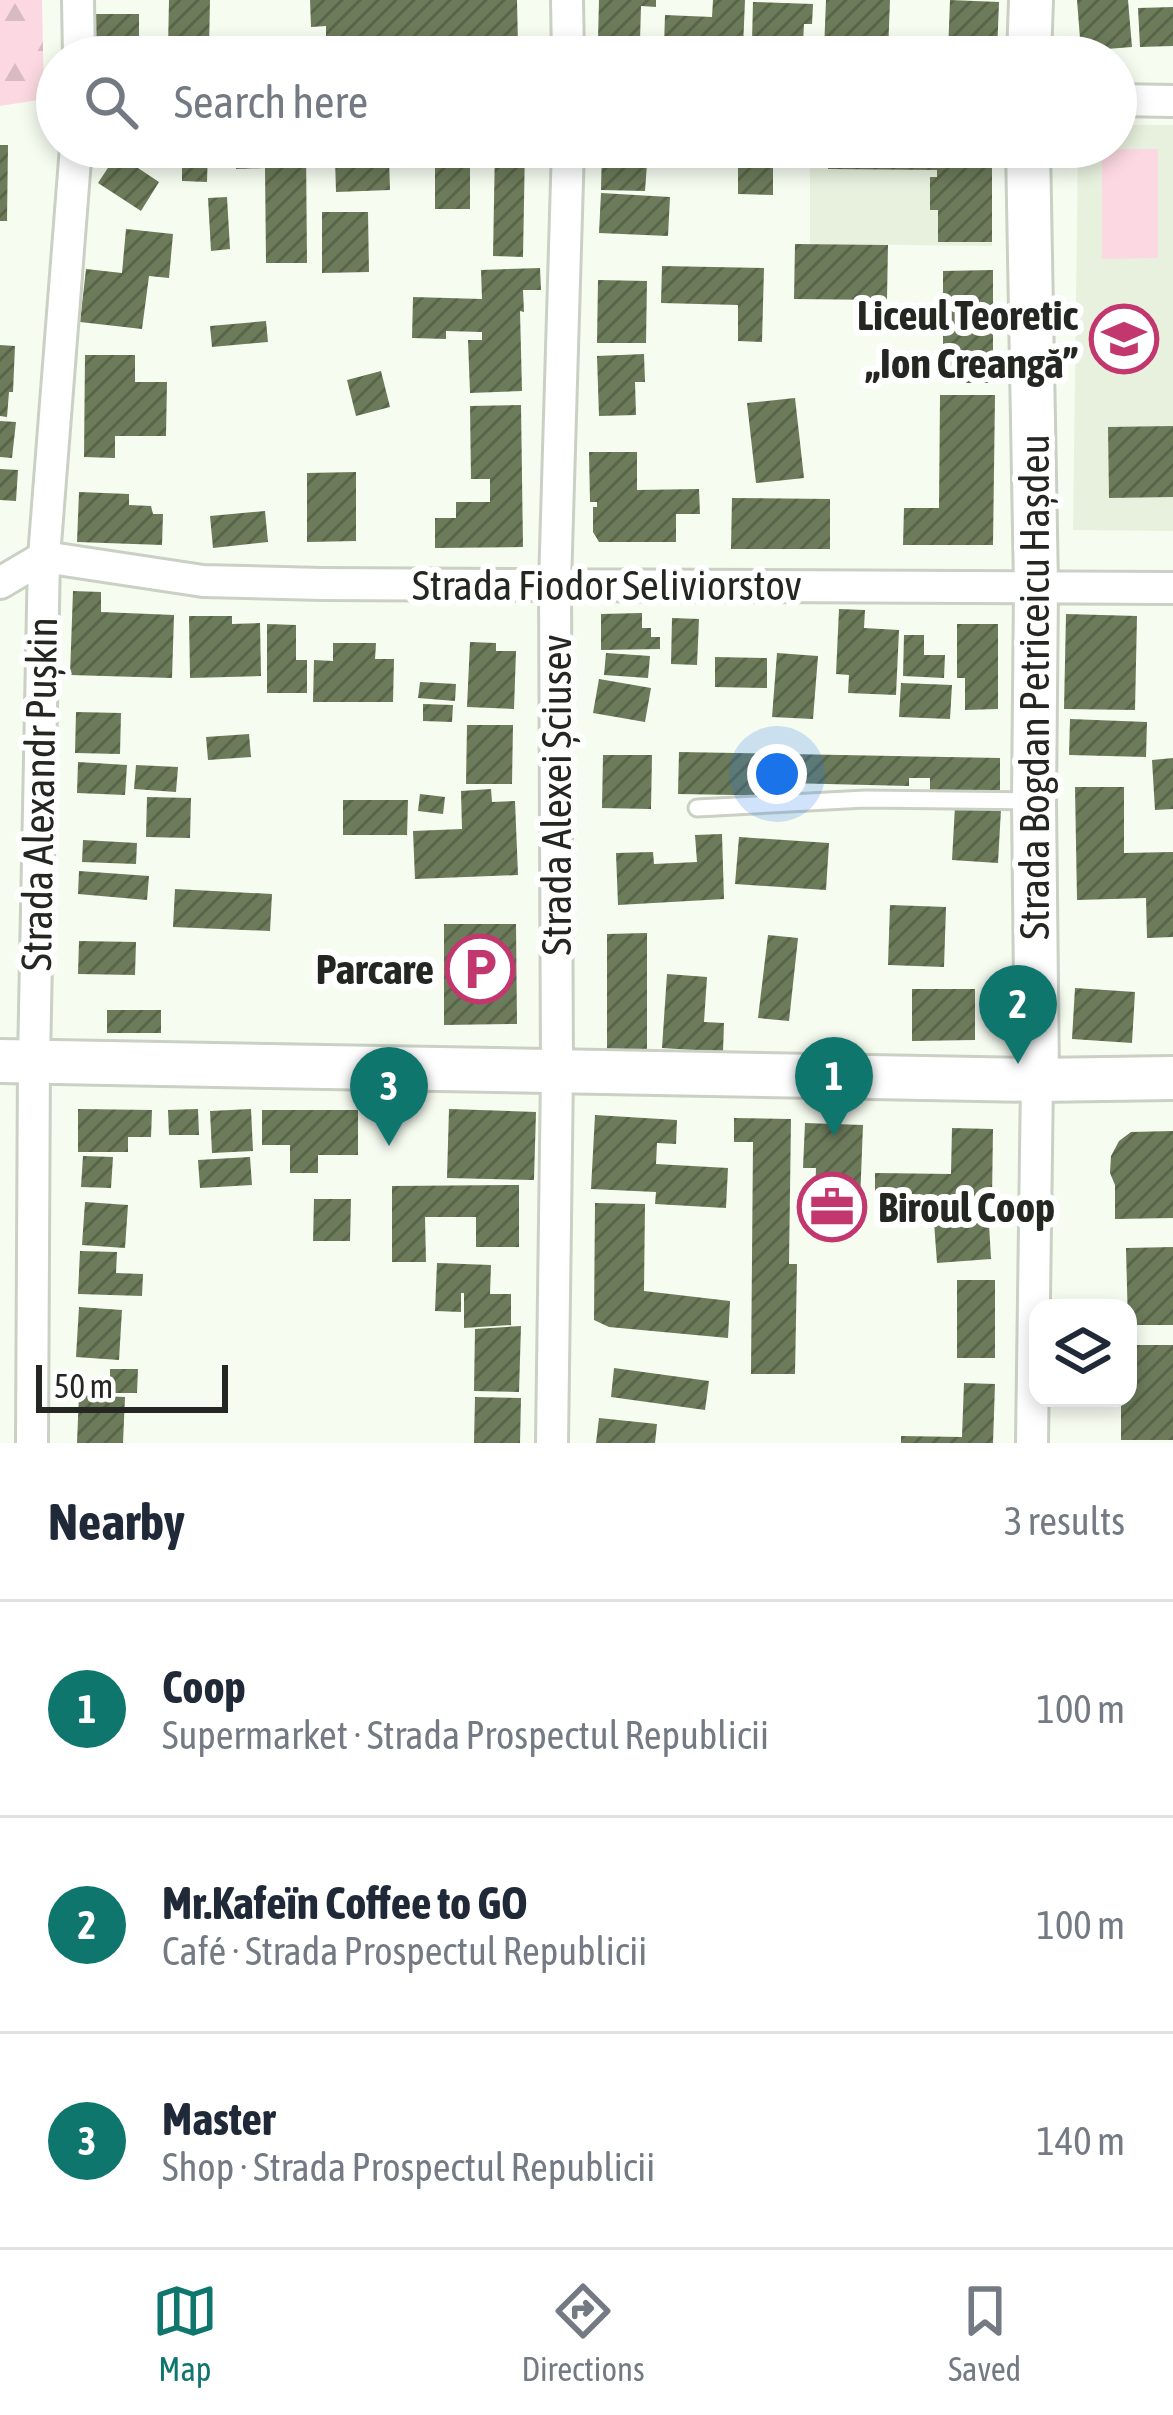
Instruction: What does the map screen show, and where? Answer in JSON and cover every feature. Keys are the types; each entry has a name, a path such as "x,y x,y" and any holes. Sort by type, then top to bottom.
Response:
{"main road":[{"path":"1030,36 1031,0"},
{"name":"Strada Bogdan Petriceicu Hașdeu","path":"1028,168 1036,586 1037,1081"},
{"path":"17,1061 1037,1081 1173,1078"}],"street":[{"path":"78,0 79,36"},
{"path":"567,0 568,36"},
{"path":"1137,100 1173,101"},
{"name":"Strada Alexandr Pușkin","path":"32,1443 17,1061 44,557 74,168"},
{"name":"Strada Alexei Șciusev","path":"552,1443 557,1072 555,584 567,168"},
{"path":"0,583 44,557"},
{"name":"Strada Fiodor Seliviorstov","path":"44,557 203,581 1173,587"},
{"name":"Strada Bogdan Petriceicu Hașdeu","path":"1032,1443 1037,1081"}],"lane":[{"path":"697,808 865,799 1034,801"}],"shaded area":[{"name":"Liceul Teoretic „Ion Creangă”","path":"1137,125 1173,125 1173,531 1073,530 1078,168 1137,168"},
{"path":"810,168 992,168 992,246 810,244"}],"green space":[{"path":"0,0 42,0 43,36 36,36 36,100 0,106"},
{"path":"1137,149 1158,149 1158,258 1102,259 1102,168 1137,168"}],"building":[{"path":"169,0 210,0 209,36 168,36"},
{"path":"310,0 517,0 518,36 326,36 326,26 311,27"},
{"path":"599,0 656,0 656,7 641,6 640,36 598,36"},
{"path":"713,0 745,0 744,36 664,36 665,15 712,17"},
{"path":"826,0 890,0 889,36 825,36"},
{"path":"950,0 999,2 998,36 949,36"},
{"path":"1077,0 1128,0 1131,36 1080,36"},
{"path":"753,2 813,4 812,24 804,24 803,36 752,36"},
{"path":"1173,7 1173,46 1140,47 1138,8"},
{"path":"80,14 139,14 139,36 80,36"},
{"path":"0,145 8,145 7,221 0,221"},
{"path":"108,168 138,168 159,182 141,211 98,183"},
{"path":"182,168 207,168 207,182 182,181"},
{"path":"265,168 306,168 307,263 266,263"},
{"path":"335,168 389,168 390,190 336,192"},
{"path":"435,168 470,168 470,209 435,209"},
{"path":"495,168 525,168 523,257 493,256"},
{"path":"602,168 647,168 645,191 601,190"},
{"path":"738,168 773,168 773,195 738,194"},
{"path":"992,168 992,242 938,242 938,210 930,210 930,177 937,177 937,170 828,169"},
{"path":"601,193 670,197 668,236 599,233"},
{"path":"227,197 230,249 211,251 208,198"},
{"path":"322,212 368,212 369,272 322,273"},
{"path":"126,229 173,234 169,278 149,276 142,329 80,322 86,269 122,273"},
{"path":"795,244 888,245 887,300 794,299"},
{"path":"662,266 764,268 762,342 738,341 738,305 661,303"},
{"path":"540,268 541,290 523,290 522,391 470,393 468,340 482,340 482,332 446,331 446,339 412,338 413,297 482,299 481,270"},
{"path":"993,270 993,383 943,383 943,271"},
{"path":"598,280 647,281 646,343 597,343"},
{"path":"266,321 268,342 212,347 210,326"},
{"path":"0,345 15,346 7,417 0,416"},
{"path":"644,354 645,382 635,382 636,415 599,416 597,356"},
{"path":"85,355 135,355 135,382 167,382 166,436 115,436 115,458 84,457"},
{"path":"381,371 390,407 356,416 347,380"},
{"path":"940,395 995,395 993,545 903,545 904,508 939,508"},
{"path":"795,398 804,478 756,483 747,403"},
{"path":"521,405 523,547 435,548 435,518 456,518 456,502 490,502 490,479 471,479 470,406"},
{"path":"0,421 16,422 12,458 0,457"},
{"path":"1173,426 1173,497 1109,498 1108,427"},
{"path":"589,452 637,452 637,490 699,489 700,514 676,514 676,542 599,542 593,532 597,502 590,502"},
{"path":"0,469 18,470 16,501 0,500"},
{"path":"356,472 356,541 307,542 307,473"},
{"path":"79,492 129,494 129,505 151,506 153,514 163,514 162,545 77,542"},
{"path":"732,498 830,499 830,549 731,549"},
{"path":"265,511 268,542 213,548 210,516"},
{"path":"73,591 101,592 101,612 174,615 172,678 70,675"},
{"path":"839,609 865,610 864,628 899,630 896,695 848,693 849,675 836,674"},
{"path":"642,613 642,628 651,628 651,637 660,637 660,649 601,650 601,614"},
{"path":"1066,614 1137,616 1135,710 1064,709"},
{"path":"189,616 232,616 232,624 260,623 261,676 190,678"},
{"path":"672,618 699,619 697,665 671,664"},
{"path":"267,624 296,625 296,660 307,660 307,693 267,693"},
{"path":"957,624 998,624 998,709 965,710 965,678 957,678"},
{"path":"904,635 924,635 924,655 945,655 944,678 903,676"},
{"path":"470,642 496,643 496,651 516,651 514,709 467,707"},
{"path":"333,643 376,643 375,659 394,659 393,702 313,702 314,660 333,661"},
{"path":"606,653 650,656 648,678 604,675"},
{"path":"777,653 818,656 813,719 772,717"},
{"path":"715,657 767,658 767,688 715,687"},
{"path":"599,679 651,688 645,722 593,713"},
{"path":"420,682 456,684 455,701 418,698"},
{"path":"901,683 952,685 950,719 899,717"},
{"path":"423,704 453,705 452,722 423,721"},
{"path":"76,712 121,713 120,754 75,753"},
{"path":"1070,719 1147,722 1146,757 1069,755"},
{"path":"467,725 513,725 512,784 466,784"},
{"path":"249,734 251,757 208,760 206,737"},
{"path":"679,752 1000,758 1000,791 930,791 930,778 909,778 909,786 786,783 785,796 678,794"},
{"path":"603,755 652,755 651,809 602,808"},
{"path":"1173,758 1173,809 1155,810 1152,760"},
{"path":"78,762 127,765 125,795 77,793"},
{"path":"136,765 178,767 176,792 134,789"},
{"path":"1075,787 1124,787 1124,853 1173,852 1173,937 1147,938 1146,898 1077,900"},
{"path":"491,789 492,802 515,801 518,875 415,879 413,831 462,829 461,791"},
{"path":"420,794 445,797 443,814 418,811"},
{"path":"147,797 191,798 190,838 146,837"},
{"path":"343,800 408,800 407,835 343,835"},
{"path":"955,806 1001,809 998,863 952,860"},
{"path":"722,834 724,899 618,905 616,853 653,852 654,864 697,862 695,835"},
{"path":"739,837 829,843 826,890 735,884"},
{"path":"83,840 137,843 136,864 82,862"},
{"path":"79,871 149,876 147,900 78,894"},
{"path":"175,889 272,894 270,931 173,927"},
{"path":"890,905 946,907 944,967 888,965"},
{"path":"444,924 516,924 517,1024 444,1025"},
{"path":"647,933 647,1051 607,1051 607,934"},
{"path":"768,935 798,938 789,1021 758,1018"},
{"path":"79,941 136,942 135,975 78,974"},
{"path":"667,974 707,977 704,1022 724,1023 723,1052 662,1048"},
{"path":"1075,988 1135,992 1132,1043 1072,1039"},
{"path":"912,989 975,989 975,1040 912,1041"},
{"path":"107,1010 161,1010 161,1033 107,1033"},
{"path":"78,1109 152,1110 151,1137 128,1137 128,1152 78,1152"},
{"path":"198,1109 199,1135 169,1135 168,1110"},
{"path":"251,1109 253,1151 212,1153 210,1111"},
{"path":"449,1109 536,1112 534,1180 447,1178"},
{"path":"262,1110 358,1110 358,1155 318,1155 318,1173 290,1173 290,1145 262,1145"},
{"path":"595,1115 677,1120 676,1144 657,1143 656,1164 728,1168 726,1208 655,1204 656,1192 591,1189"},
{"path":"734,1118 791,1119 789,1264 797,1264 795,1374 751,1374 753,1142 734,1142"},
{"path":"805,1123 863,1125 859,1227 814,1225 816,1168 803,1168"},
{"path":"952,1128 993,1129 992,1199 875,1198 875,1173 951,1174"},
{"path":"1173,1131 1173,1218 1115,1219 1115,1185 1110,1173 1111,1156 1119,1141 1131,1132"},
{"path":"83,1156 113,1157 111,1188 81,1187"},
{"path":"250,1157 252,1185 200,1188 198,1160"},
{"path":"519,1185 519,1247 476,1247 476,1217 425,1217 426,1262 392,1262 392,1186"},
{"path":"314,1199 351,1199 350,1241 313,1241"},
{"path":"85,1202 128,1205 125,1248 82,1245"},
{"path":"595,1203 645,1204 644,1291 730,1301 728,1338 609,1327 594,1320"},
{"path":"988,1206 991,1259 937,1263 933,1209"},
{"path":"1173,1247 1173,1325 1137,1325 1137,1299 1127,1299 1126,1248"},
{"path":"80,1251 117,1252 116,1273 143,1274 142,1296 78,1294"},
{"path":"437,1263 491,1265 490,1294 511,1294 511,1325 464,1328 464,1293 461,1312 435,1311"},
{"path":"957,1280 995,1280 995,1358 957,1358"},
{"path":"79,1307 122,1310 119,1360 76,1357"},
{"path":"521,1326 519,1392 474,1391 475,1329"},
{"path":"1137,1345 1173,1345 1173,1440 1121,1440 1121,1407 1137,1407"},
{"path":"614,1368 709,1381 705,1410 611,1397"},
{"path":"110,1369 138,1369 137,1393 110,1393"},
{"path":"964,1383 995,1384 993,1443 901,1443 901,1436 962,1437"},
{"path":"79,1395 125,1397 123,1443 77,1443"},
{"path":"475,1397 521,1398 520,1443 474,1443"},
{"path":"599,1418 657,1424 655,1443 596,1443"}],"place":[{"name":"Liceul Teoretic „Ion Creangă”","path":"1124,339"},
{"name":"Parcare","path":"480,969"},
{"name":"Mr.Kafeïn Coffee to GO","path":"1018,1064"},
{"name":"Coop","path":"834,1136"},
{"name":"Master","path":"389,1146"},
{"name":"Biroul Coop","path":"832,1207"}]}
